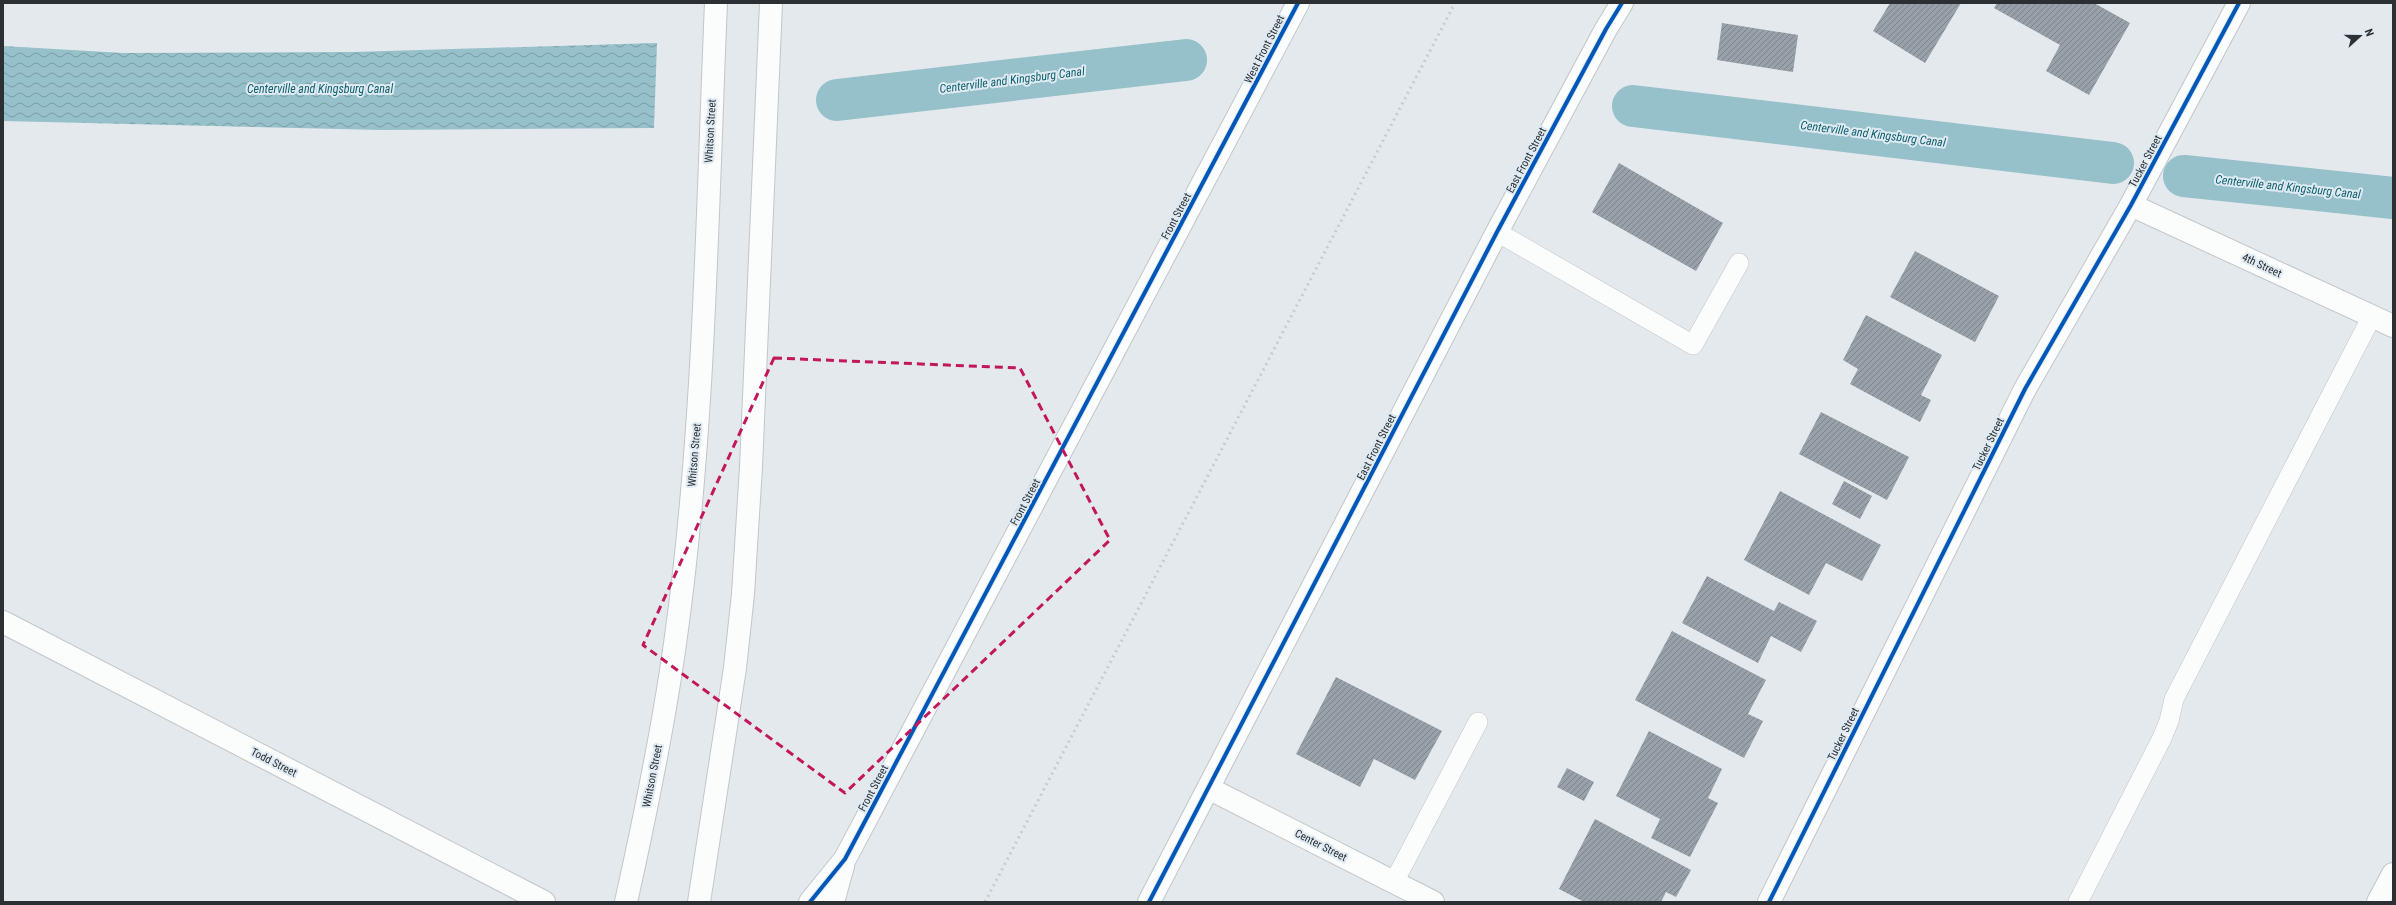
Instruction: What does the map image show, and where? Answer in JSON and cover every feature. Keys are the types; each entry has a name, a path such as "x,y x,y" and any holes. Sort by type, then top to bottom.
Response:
{"street":[{"name":"Whitson Street","path":"626,902 660,734 677,630 688,526 698,406 716,3"},
{"path":"699,902 735,668 743,594 751,467 771,3"},
{"name":"West Front Street","path":"1246,104 1298,3"},
{"name":"East Front Street","path":"1149,902 1210,788 1497,232 1606,29 1622,3"},
{"name":"Tucker Street","path":"1769,902 2025,389 2131,205 2239,3"},
{"name":"Front Street","path":"810,902 845,859 1246,104"},
{"name":"4th Street","path":"2131,205 2393,326"},
{"name":"Todd Street","path":"3,622 544,902"},
{"name":"Center Street","path":"1210,788 1433,902"},
{"name":"Front Street","path":"833,902 845,859"},
{"path":"2378,902 2393,874"}],"lane":[{"path":"1497,232 1693,344 1740,262"},
{"path":"2078,902 2162,738 2177,692 2372,316"},
{"path":"1394,882 1478,722"}],"highlighted area":[{"path":"774,358 1020,368 1110,540 845,793 643,645"}],"water":[{"path":"657,43 654,128 382,130 3,121 3,46 123,53 354,52"}],"building":[{"path":"1890,3 1961,3 1925,63 1873,31"},
{"path":"1997,3 2094,3 2130,23 2089,95 2046,71 2060,45 1994,8"},
{"path":"1722,23 1798,35 1793,72 1717,60"},
{"path":"1619,163 1723,223 1696,271 1592,212"},
{"path":"1915,251 1999,296 1975,342 1890,297"},
{"path":"1866,315 1942,355 1921,395 1931,400 1920,422 1850,384 1858,369 1843,360"},
{"path":"1821,412 1909,457 1887,500 1799,454"},
{"path":"1844,481 1872,496 1860,519 1832,504"},
{"path":"1780,491 1881,545 1862,581 1826,563 1809,595 1744,560"},
{"path":"1707,576 1774,611 1779,602 1817,621 1801,652 1771,636 1758,663 1682,623"},
{"path":"1672,631 1766,680 1748,714 1763,721 1744,758 1635,700"},
{"path":"1336,677 1442,731 1415,780 1374,759 1360,787 1296,754"},
{"path":"1649,731 1722,769 1708,798 1718,803 1690,857 1651,838 1660,819 1616,796"},
{"path":"1567,768 1594,782 1584,801 1557,787"},
{"path":"1595,819 1691,870 1676,897 1666,892 1661,902 1584,902 1559,889"}],"waterway":[{"name":"Centerville and Kingsburg Canal","path":"837,100 1186,60"},
{"name":"Centerville and Kingsburg Canal","path":"1633,106 2113,163"},
{"name":"Centerville and Kingsburg Canal","path":"2184,176 2393,198"}],"railway":[{"path":"985,902 1455,3"}],"cycle path":[{"path":"810,902 845,859 1298,3"},
{"path":"1149,902 1497,232 1606,29 1622,3"},
{"path":"1769,902 2025,389 2131,205 2239,3"}]}
